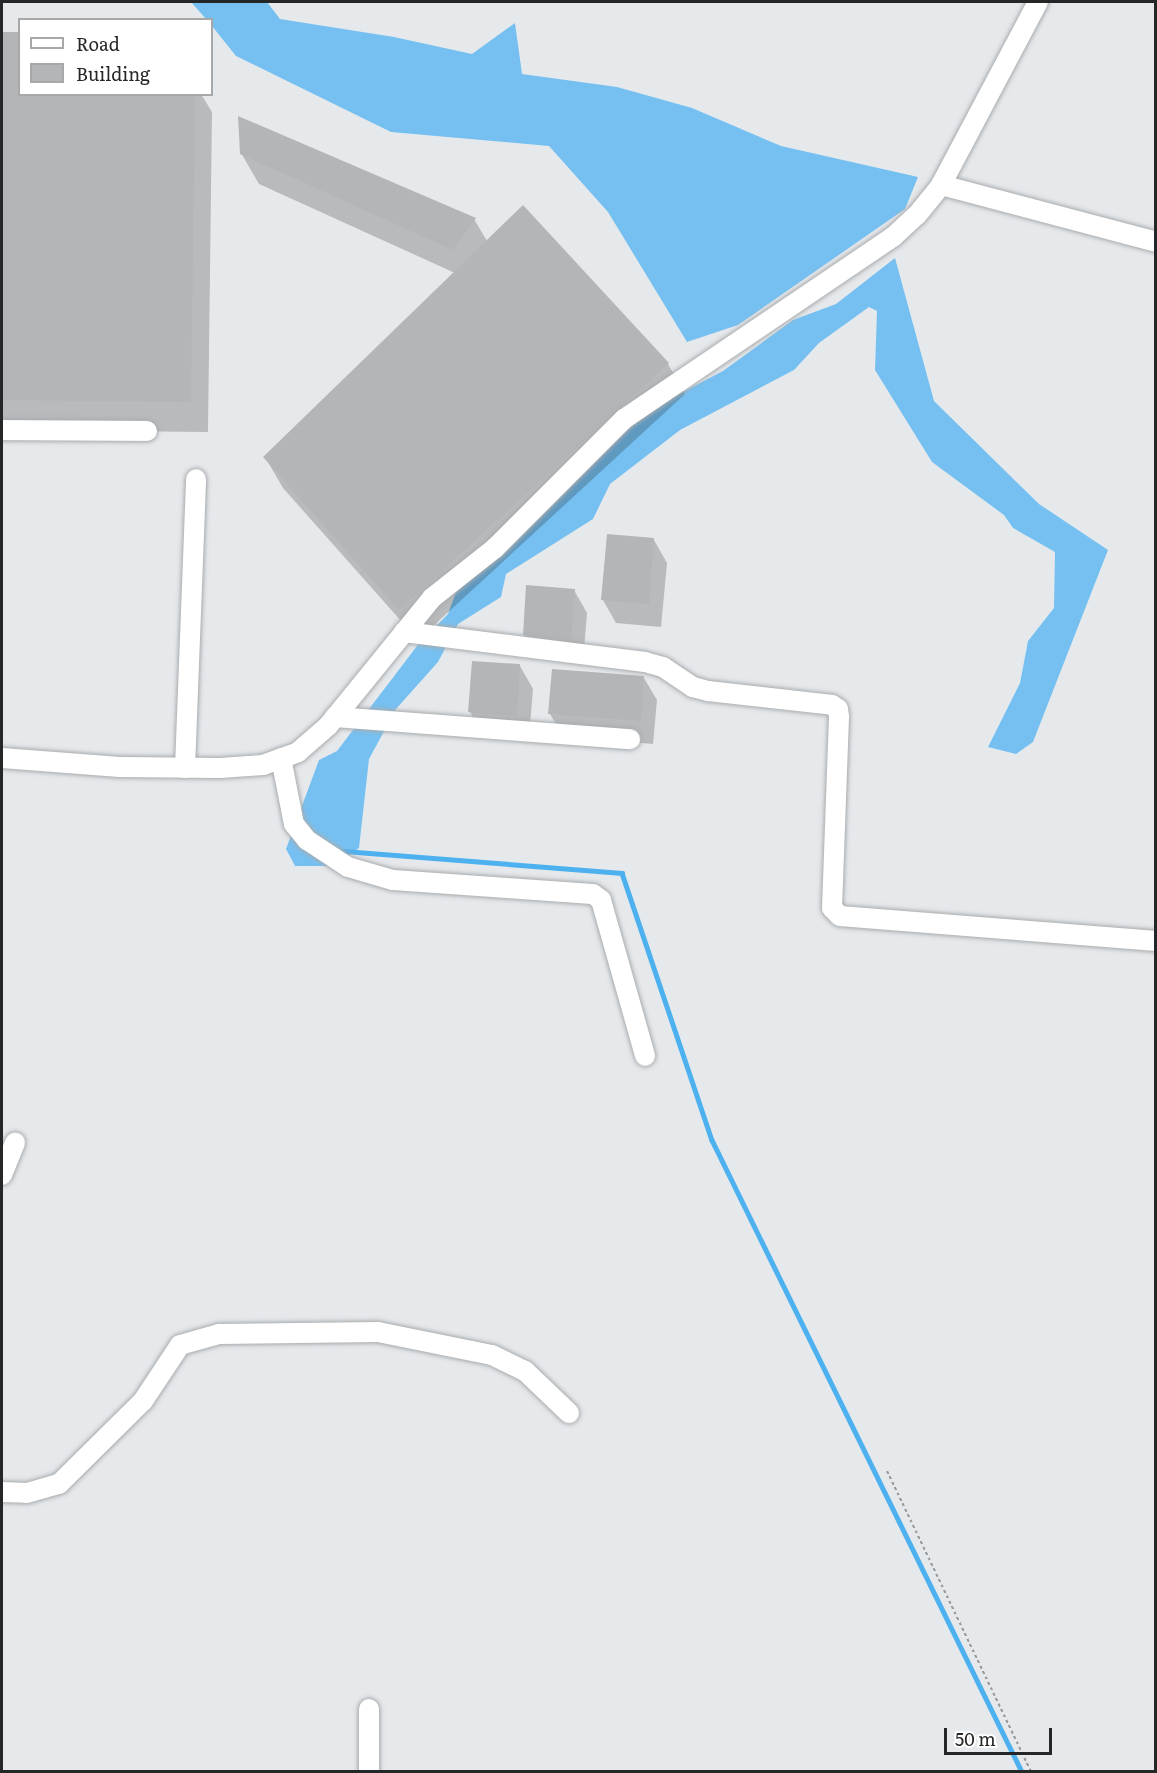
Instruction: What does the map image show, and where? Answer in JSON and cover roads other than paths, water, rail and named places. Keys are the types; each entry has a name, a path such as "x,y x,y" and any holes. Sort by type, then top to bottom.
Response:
{"street":[{"path":"2,758 185,768 263,765 298,752 335,717 432,598 495,548 624,419 893,237 941,186 1038,2"},
{"path":"941,186 1155,242"},
{"path":"2,430 147,431"},
{"path":"185,768 196,479"},
{"path":"404,632 645,662 663,667 693,687 708,691 832,705 838,709 839,717 832,908 840,916 1155,941"},
{"path":"335,717 630,739"},
{"path":"281,758 294,824 307,840 348,867 393,880 593,894 601,900 645,1056"},
{"path":"2,1175 15,1142"},
{"path":"2,1492 27,1493 59,1484 143,1401 180,1344 219,1334 378,1332 492,1355 525,1371 569,1413"},
{"path":"369,1709 369,1772"}],"waterway":[{"path":"344,851 622,873 712,1140 1022,1772"}]}
